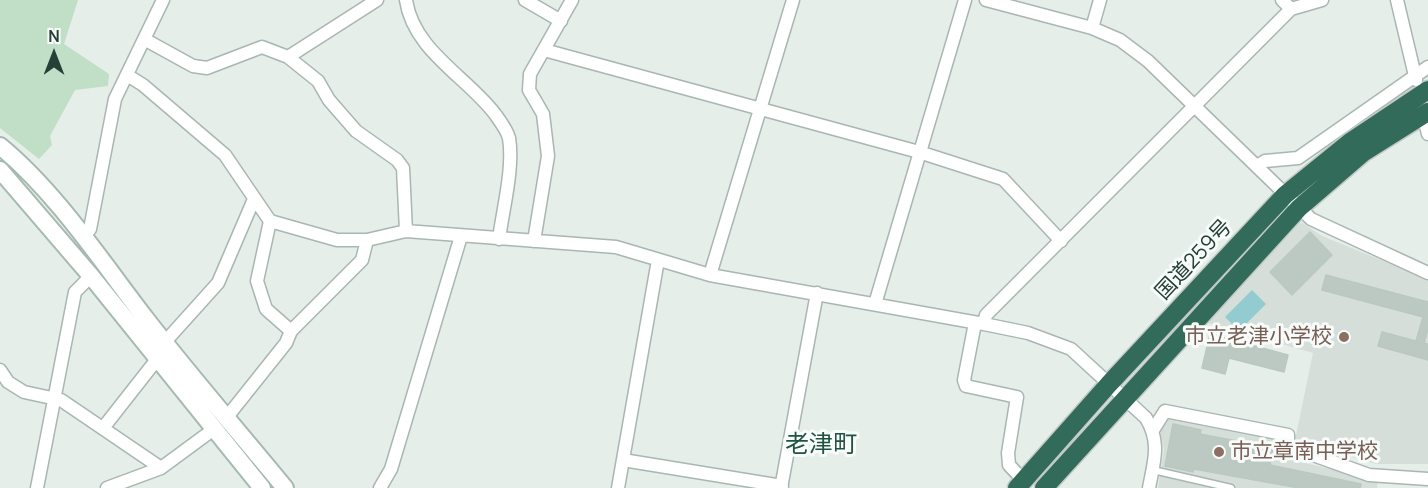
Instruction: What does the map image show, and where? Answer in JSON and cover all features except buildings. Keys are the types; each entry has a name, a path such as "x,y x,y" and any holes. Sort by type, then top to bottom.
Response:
{"highway":[{"name":"国道259号","path":"1021,484 1109,384 1285,195 1420,83"},
{"name":"国道259号","path":"1044,488 1299,208 1364,152 1427,123"}],"street":[{"path":"84,238 90,230 116,99 163,0"},
{"path":"288,57 377,0"},
{"path":"406,0 412,22 425,43 486,101 508,135 510,160 499,239"},
{"path":"525,0 561,21"},
{"path":"534,241 548,156 543,114 529,90 530,74 572,0"},
{"path":"710,275 793,0"},
{"path":"875,304 965,0"},
{"path":"986,0 1006,3 1092,28 1120,40 1148,61 1311,219 1428,273"},
{"path":"1092,28 1100,0"},
{"path":"1021,484 1009,465 1008,453 1017,397 966,386 964,380 980,324 986,315 1193,106 1287,4 1322,0"},
{"path":"1397,0 1420,83"},
{"path":"144,39 193,66 207,68 262,47 288,57 318,81 329,100 357,131 397,160 403,168 406,231"},
{"path":"544,50 919,152 1003,179 1061,241"},
{"path":"1257,166 1265,161 1298,158 1420,83 1428,67"},
{"path":"127,75 143,85 225,155 270,221 337,240 367,240 406,231 616,247 710,275 1029,333 1062,345 1071,350 1146,418 1153,430 1156,447 1149,488"},
{"path":"0,146 39,183 84,238 214,429 262,488"},
{"path":"0,171 91,276 226,417 285,488"},
{"path":"103,428 161,350 218,283 254,199"},
{"path":"270,221 257,281 266,309 291,331"},
{"path":"380,488 391,470 461,236"},
{"path":"226,417 286,343 291,331 362,260 367,240"},
{"path":"618,488 658,260"},
{"path":"37,488 75,292 91,276"},
{"path":"623,460 781,487 817,293"},
{"path":"0,370 8,382 24,392 61,400 161,468"},
{"path":"1153,430 1166,411 1288,435 1288,446 1369,475 1428,479"},
{"path":"107,488 161,468 214,429"}],"lane":[{"path":"1152,470 1231,488"}],"shaded area":[{"name":"市立老津小学校","path":"1301,222 1322,236 1428,279 1428,464 1376,464 1295,440 1313,353 1205,322"},
{"name":"市立章南中学校","path":"1169,419 1276,439 1275,456 1378,480 1377,488 1158,488 1164,449 1160,431"}],"green space":[{"path":"0,0 78,0 64,44 109,74 108,86 75,90 50,136 52,145 39,159 0,128"}],"water":[{"path":"1252,290 1266,304 1239,331 1225,317"}],"place":[{"name":"市立老津小学校","path":"1344,337"},
{"name":"市立章南中学校","path":"1219,452"}],"district":[{"name":"老津町","path":"821,445"}]}
